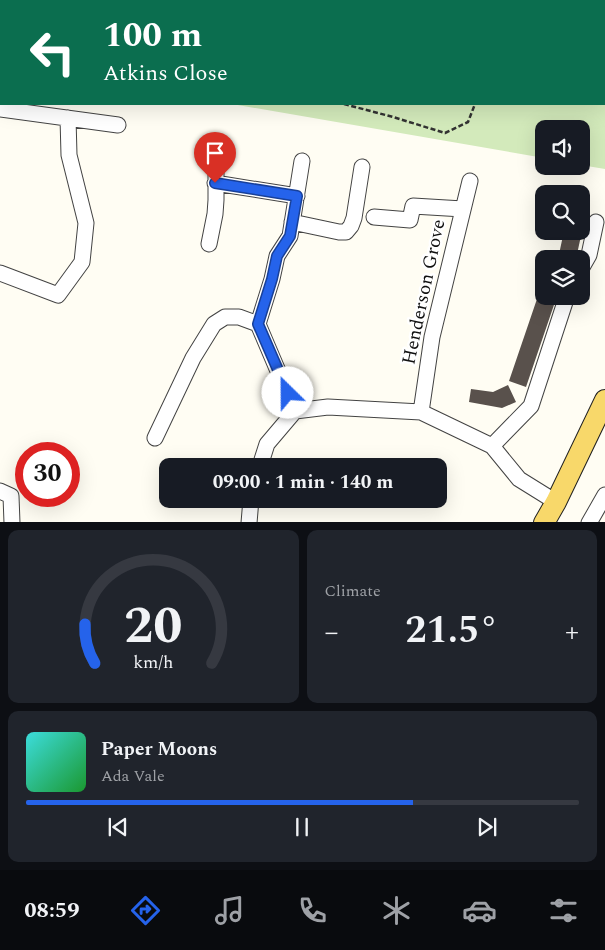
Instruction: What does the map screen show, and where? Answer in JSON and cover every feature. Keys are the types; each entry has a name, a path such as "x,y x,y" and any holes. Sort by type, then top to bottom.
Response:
{"main road":[{"path":"544,522 556,502 605,400"}],"street":[{"path":"0,108 118,125"},
{"path":"0,273 58,295 82,262 86,223 69,156 68,118"},
{"path":"209,244 215,214 216,156"},
{"path":"295,411 258,324 277,256 290,236 302,161"},
{"path":"292,222 346,232 354,218 362,167"},
{"name":"Henderson Grove","path":"421,412 432,337 470,180"},
{"path":"215,183 297,196"},
{"path":"374,217 410,220 413,206 463,209"},
{"path":"590,250 596,222"},
{"path":"492,446 531,406 565,305"},
{"path":"155,438 193,358 214,324 225,317 238,317 258,324"},
{"path":"263,458 267,444 295,411 328,407 421,412 492,446 518,480 556,502"},
{"path":"0,491 10,496 12,522"},
{"path":"589,522 605,495"},
{"path":"249,522 251,508"}],"path":[{"path":"348,105 445,133 468,122 476,105"}],"green space":[{"path":"238,105 605,105 605,169 590,166 590,120 535,120 535,156"}],"building":[{"path":"562,240 580,240 578,250 560,250"},
{"path":"535,305 554,305 526,387 509,381"},
{"path":"508,385 516,402 502,408 469,402 471,389 493,392"}],"route":[{"path":"215,183 297,196 290,236 277,256 258,324 288,393"}]}
